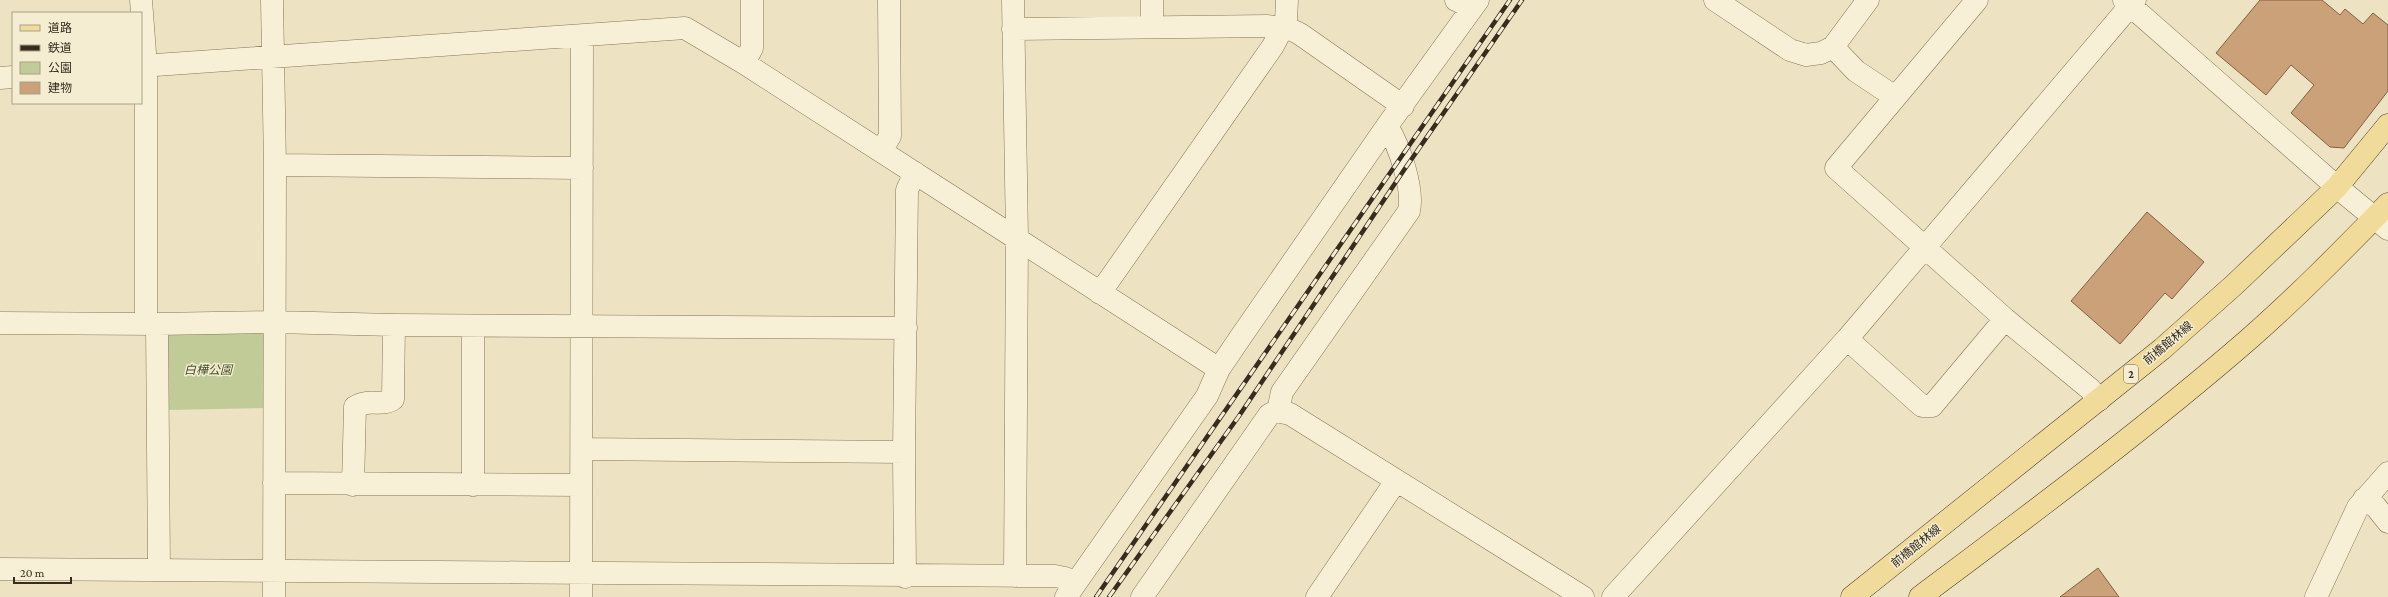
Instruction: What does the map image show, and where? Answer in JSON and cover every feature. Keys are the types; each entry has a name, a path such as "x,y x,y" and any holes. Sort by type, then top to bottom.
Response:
{"main road":[{"name":"前橋館林線","path":"1852,597 2098,400 2201,315 2337,187 2388,125"},
{"path":"1920,597 2154,419 2255,334 2336,257 2383,217"}],"street":[{"path":"141,0 142,12"},
{"path":"272,0 275,165 274,597"},
{"path":"744,63 752,48 752,0"},
{"path":"881,151 890,136 889,0"},
{"path":"1013,0 1017,237 1015,576"},
{"path":"1152,0 1152,26"},
{"path":"1100,293 1273,46 1283,28 1287,12 1287,0"},
{"path":"1718,1 1798,53 1814,55 1833,47 1868,0"},
{"path":"1976,0 1836,168 2005,319 2090,390 2098,400"},
{"path":"1613,597 1847,339 2130,2 2337,187 2383,217"},
{"path":"1070,591 1207,396 1219,369 1387,126 1403,106 1469,3"},
{"path":"142,22 159,569"},
{"path":"1014,29 1152,26 1283,28 1300,34 1403,106"},
{"path":"144,66 684,28 744,63 1017,237 1100,293 1219,369"},
{"path":"581,597 582,36"},
{"path":"1833,47 1856,71 1896,97"},
{"path":"0,78 12,77"},
{"path":"1278,411 1282,392 1409,211 1411,198 1408,184 1395,141 1387,126"},
{"path":"275,165 582,168"},
{"path":"905,577 904,452 907,190 915,173"},
{"path":"1847,339 1922,406 1932,406 2005,319"},
{"path":"0,323 152,324 274,322 394,326 906,328"},
{"path":"353,485 355,407 364,402 384,402 393,399 394,326"},
{"path":"473,485 474,326"},
{"path":"1142,597 1269,415 1278,411 1290,414 1396,481 1558,591 1583,597"},
{"path":"582,449 904,452"},
{"path":"2316,597 2364,499 2388,473"},
{"path":"1317,597 1396,481"},
{"path":"274,483 353,485 582,485"},
{"path":"2364,499 2376,507 2388,522"},
{"path":"0,569 275,570 905,577 1055,576 1065,578 1070,591"}],"green space":[{"name":"白樺公園","path":"172,331 260,331 265,337 265,408 167,410 165,337"}],"building":[{"path":"2260,0 2322,0 2340,15 2345,9 2363,24 2373,13 2388,25 2388,91 2344,148 2330,147 2291,113 2314,85 2291,65 2266,95 2216,53"},
{"path":"2147,212 2204,262 2172,299 2165,293 2120,344 2071,301"},
{"path":"2098,568 2119,597 2060,597"}],"railway":[{"path":"1096,597 1510,0"},
{"path":"1109,597 1239,416 1404,170 1522,0"}]}
